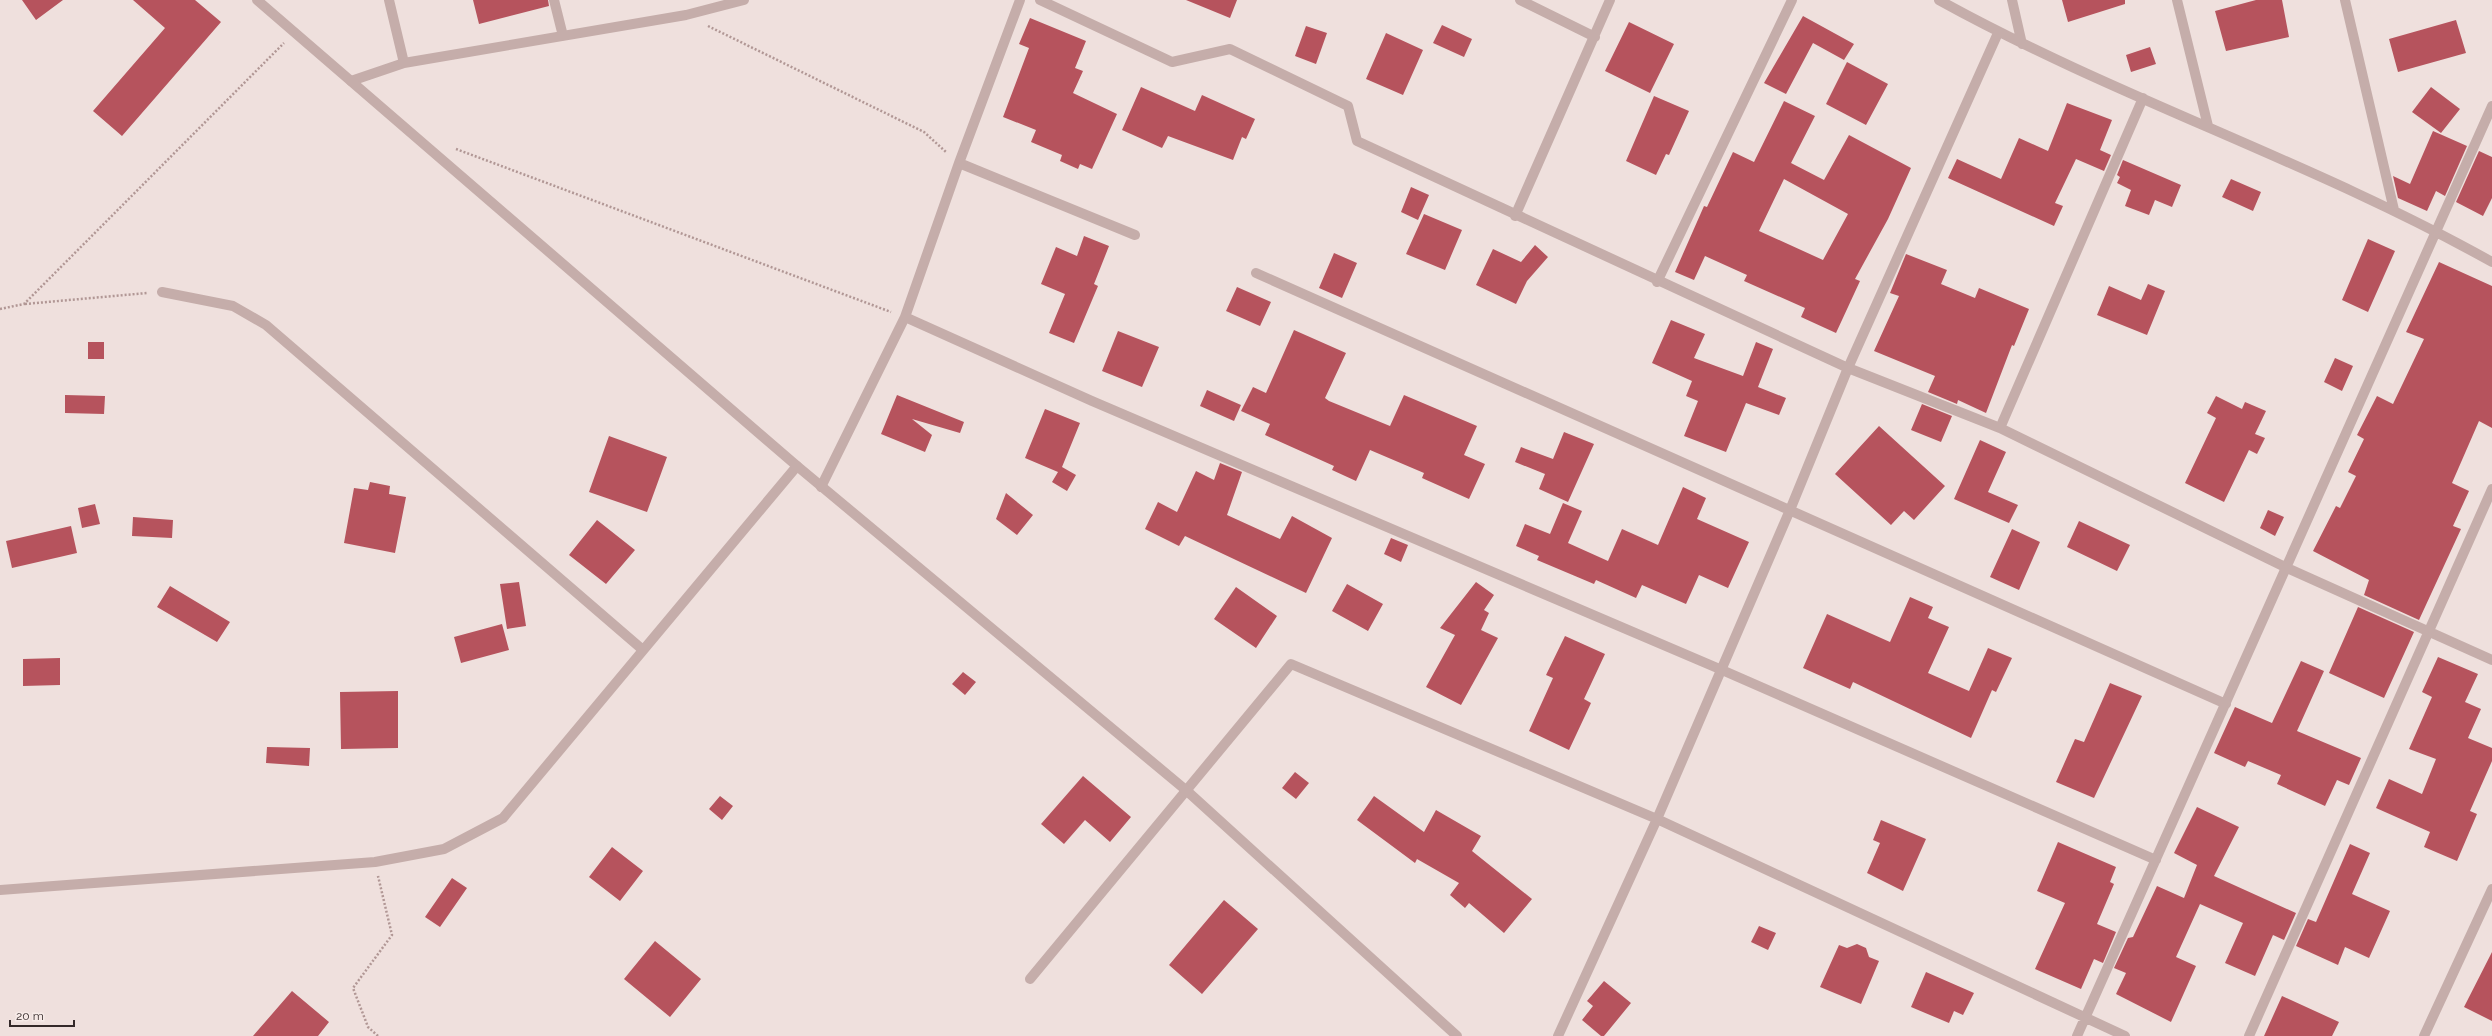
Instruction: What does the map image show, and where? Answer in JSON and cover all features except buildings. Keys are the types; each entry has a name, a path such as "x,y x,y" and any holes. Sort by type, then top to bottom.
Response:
{"street":[{"path":"257,0 796,466 1188,791 1457,1036"},
{"path":"389,0 404,63"},
{"path":"554,0 563,36"},
{"path":"351,81 404,63 686,15 721,3 744,0"},
{"path":"821,487 905,317 959,163 1020,0"},
{"path":"1040,0 1172,62 1230,49 1348,106 1357,141 1657,282 1848,368 2000,428 2285,567 2492,660"},
{"path":"1520,0 1595,37"},
{"path":"1515,216 1610,0"},
{"path":"1657,282 1792,0"},
{"path":"1939,0 1998,33 2394,210 2492,262"},
{"path":"2012,0 2022,44"},
{"path":"2177,0 2208,126"},
{"path":"2345,0 2394,210"},
{"path":"1558,1036 1657,819 1790,510 1848,368 1998,33"},
{"path":"2000,428 2143,98"},
{"path":"2077,1036 2492,106"},
{"path":"959,163 1135,235"},
{"path":"1256,273 2226,704"},
{"path":"162,292 233,306 266,325 643,650"},
{"path":"905,317 1092,400 1722,670 2156,860"},
{"path":"0,890 375,862 444,849 503,818 796,466"},
{"path":"2249,1036 2430,632 2492,489"},
{"path":"1030,979 1188,791 1291,664 1657,819 2125,1036"},
{"path":"2424,1036 2492,888"}],"path":[{"path":"686,15 924,132 959,163"},
{"path":"24,304 294,32"},
{"path":"454,149 905,317"},
{"path":"0,309 24,304 162,292"},
{"path":"375,862 392,935 353,988 368,1027 378,1036"}]}
